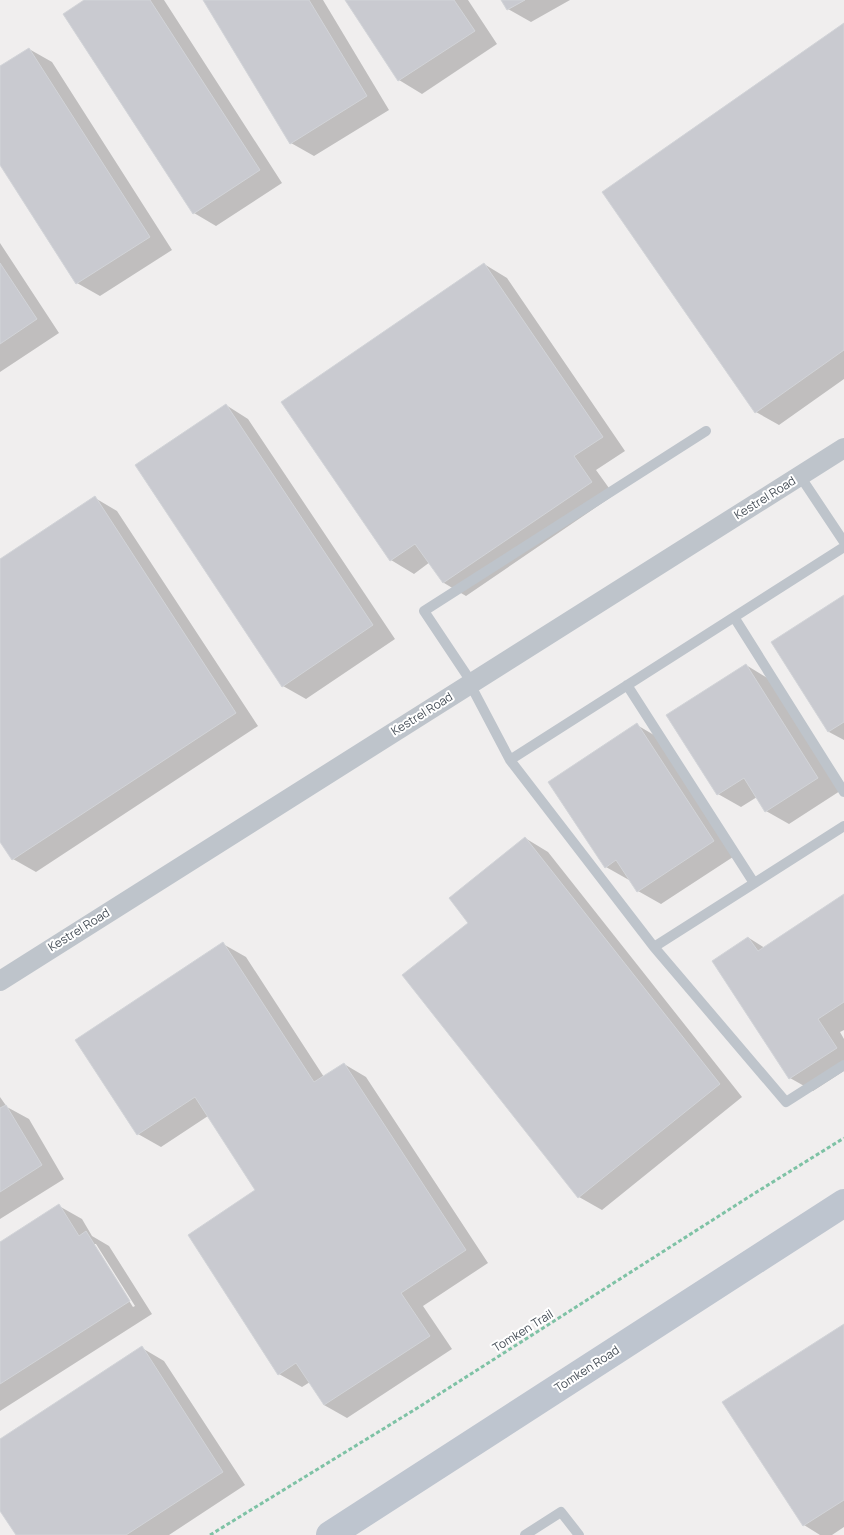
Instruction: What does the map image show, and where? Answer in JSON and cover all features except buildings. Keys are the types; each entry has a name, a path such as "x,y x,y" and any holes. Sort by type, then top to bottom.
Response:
{"main road":[{"name":"Tomken Road","path":"330,1535 844,1203"}],"street":[{"name":"Kestrel Road","path":"0,981 844,448"}],"lane":[{"path":"706,431 424,611 468,677 510,760 654,947 786,1102 844,1065"},
{"path":"800,476 844,542"},
{"path":"510,760 844,547"},
{"path":"734,617 844,792"},
{"path":"627,685 754,883"},
{"path":"654,947 844,826"},
{"path":"525,1535 561,1512 579,1535"}],"path":[{"name":"Tomken Trail","path":"210,1535 411,1412 844,1138"}]}
